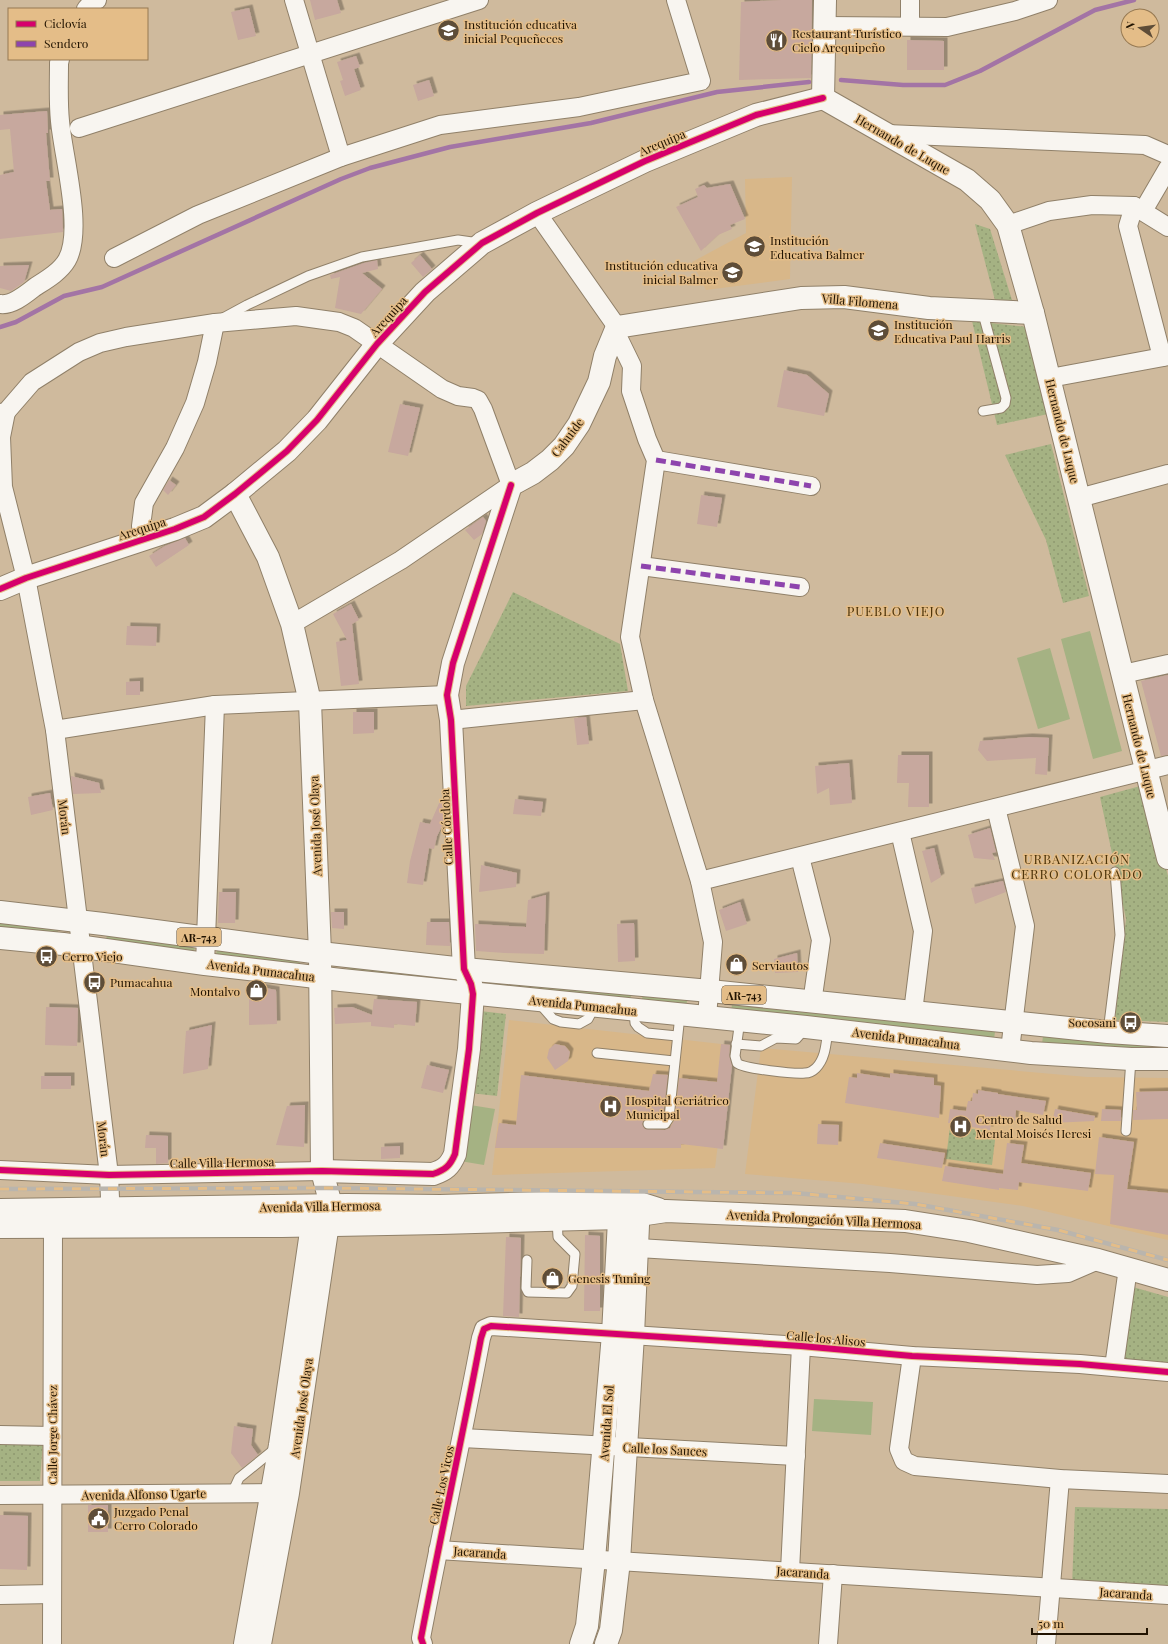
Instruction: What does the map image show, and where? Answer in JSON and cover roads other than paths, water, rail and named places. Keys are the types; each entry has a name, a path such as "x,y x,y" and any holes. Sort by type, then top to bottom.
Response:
{"street":[{"path":"294,0 341,157"},
{"path":"79,128 479,0"},
{"path":"114,258 198,215 341,157 440,125 579,107 701,81 676,0"},
{"path":"823,98 825,0"},
{"path":"910,0 910,26"},
{"path":"825,26 947,27 1014,6 1048,0"},
{"path":"0,304 5,305 23,296 57,272 68,260 74,236 73,211 60,121 60,60"},
{"name":"Hernando de Luque","path":"823,98 967,180 990,200 1008,224 1034,313 1168,858"},
{"name":"Arequipa","path":"0,589 26,578 175,529 204,517 235,494 287,450 317,420 377,344 425,292 482,243 537,213 645,160 756,115 823,98"},
{"path":"887,134 1145,145 1168,155"},
{"path":"1050,378 1165,356 1128,226 1138,208 1168,168"},
{"path":"1008,224 1048,211 1092,205 1138,208 1168,227"},
{"path":"537,213 616,329 632,366 631,391 647,439 656,460 630,637 644,700 700,881 713,942 707,1017"},
{"name":"Villa Filomena","path":"616,329 801,298 844,297 929,308 1034,313"},
{"path":"3,413 32,382 79,352 100,343 126,337 215,323 296,316 320,319 339,322 354,328 442,389 458,396 478,400 484,409 511,485"},
{"path":"145,539 141,526 144,503 175,448 195,404 207,362 215,323"},
{"name":"Cahuide","path":"292,624 401,560 511,485 533,473 550,460 564,446 579,424 599,382 605,356 616,329"},
{"name":"Morán","path":"3,413 1,438 1,487 26,578 55,730 80,947 109,1175 111,1217"},
{"path":"656,460 811,486"},
{"path":"1079,498 1168,474"},
{"name":"Calle Córdoba","path":"444,1170 451,1163 455,1154 469,1049 473,994 471,984 464,969 451,720 447,695 453,663 511,485"},
{"name":"Avenida José Olaya","path":"235,494 268,557 292,624 310,702 320,953 321,1215 302,1355 287,1434 260,1644"},
{"path":"641,566 800,587"},
{"path":"1123,674 1168,664"},
{"path":"55,730 215,705 447,695"},
{"path":"451,720 644,700"},
{"path":"205,964 215,705"},
{"path":"700,881 1168,765"},
{"path":"996,808 1025,926 1010,1050"},
{"path":"900,832 923,931 913,1012"},
{"path":"800,856 821,940 812,1003"},
{"name":"Avenida Pumacahua","path":"0,912 320,953 464,969 710,991 812,1003 1013,1023 1168,1036"},
{"name":"Avenida Pumacahua","path":"0,938 205,964 634,1011 678,1025 707,1017 1010,1050 1131,1059 1168,1059"},
{"path":"634,1011 637,984"},
{"name":"Calle Villa Hermosa","path":"0,1170 109,1175 322,1171 433,1174 444,1170"},
{"name":"Avenida Villa Hermosa","path":"321,1215 440,1206 629,1209"},
{"name":"Avenida Villa Hermosa","path":"0,1210 111,1217 321,1215 557,1220 629,1209"},
{"name":"Avenida Prolongación Villa Hermosa","path":"629,1209 905,1221 969,1231 1098,1260 1168,1280"},
{"name":"Avenida El Sol","path":"581,1644 587,1626 604,1446 638,1248 629,1209"},
{"name":"Avenida El Sol","path":"606,1644 611,1630 619,1561 627,1447 623,1335 629,1209"},
{"name":"Avenida Villa Hermosa","path":"0,1227 53,1226 111,1217"},
{"name":"Calle Jorge Chávez","path":"52,1644 53,1226"},
{"path":"638,1248 1037,1275 1068,1273 1098,1260"},
{"path":"1114,1367 1128,1268"},
{"name":"Calle los Alisos","path":"484,1330 491,1326 801,1346 912,1356 1114,1367 1168,1372"},
{"name":"Calle Los Vicos","path":"423,1644 421,1638 438,1550 484,1330"},
{"path":"790,1571 801,1346"},
{"path":"912,1356 899,1449 904,1461 915,1466 1060,1479 1168,1484"},
{"path":"0,1435 52,1436"},
{"name":"Calle los Sauces","path":"462,1438 796,1456"},
{"path":"1046,1644 1060,1479"},
{"name":"Avenida José Olaya","path":"245,1644 280,1493"},
{"name":"Avenida Alfonso Ugarte","path":"0,1495 280,1493"},
{"name":"Jacaranda","path":"438,1550 1168,1595"},
{"path":"828,1644 833,1574"},
{"path":"0,1595 52,1594"}],"lane":[{"path":"215,323 247,305 308,276 362,257 458,240 482,243"},
{"path":"982,310 1006,398 1005,404 1001,408 983,411"},
{"path":"1108,1032 1120,935 1115,872"},
{"path":"740,1020 735,1056 739,1065 744,1067 805,1073 812,1071 821,1062 825,1050 828,1030"},
{"path":"648,1124 665,1124 669,1118 678,1025"},
{"path":"736,1044 761,1046 776,1038 796,1039 806,1027"},
{"path":"597,1053 674,1061"},
{"path":"1126,1131 1131,1059"},
{"path":"527,1260 526,1288 528,1292 567,1293 572,1286 575,1254 558,1237 557,1220"},
{"path":"232,1493 239,1478 287,1434"}],"waterway":[{"path":"841,80 903,85 945,85 980,71 1095,10 1134,0"},
{"path":"0,327 16,322 64,296 102,287 341,179 370,168 450,147 591,123 717,92 809,82"}],"railway":[{"path":"0,1189 326,1188 795,1193 915,1204 1058,1230 1168,1260"}],"place":[{"name":"Institución educativa inicial Pequeñeces","path":"449,31"},
{"name":"Restaurant Turístico Cielo Arequipeño","path":"777,40"},
{"name":"Institución Educativa Balmer","path":"755,247"},
{"name":"Institución educativa inicial Balmer","path":"733,272"},
{"name":"Institución Educativa Paul Harris","path":"878,331"},
{"name":"Cerro Viejo","path":"46,956"},
{"name":"Serviautos","path":"736,965"},
{"name":"Pumacahua","path":"95,982"},
{"name":"Montalvo","path":"256,991"},
{"name":"Socosani","path":"1131,1022"},
{"name":"Hospital Geriátrico Municipal","path":"611,1107"},
{"name":"Centro de Salud Mental Moisés Heresi","path":"960,1126"},
{"name":"Genesis Tuning","path":"552,1278"},
{"name":"Juzgado Penal Cerro Colorado","path":"98,1518"}],"district":[{"name":"PUEBLO VIEJO","path":"896,610"},
{"name":"URBANIZACIÓN CERRO COLORADO","path":"1077,866"}]}
